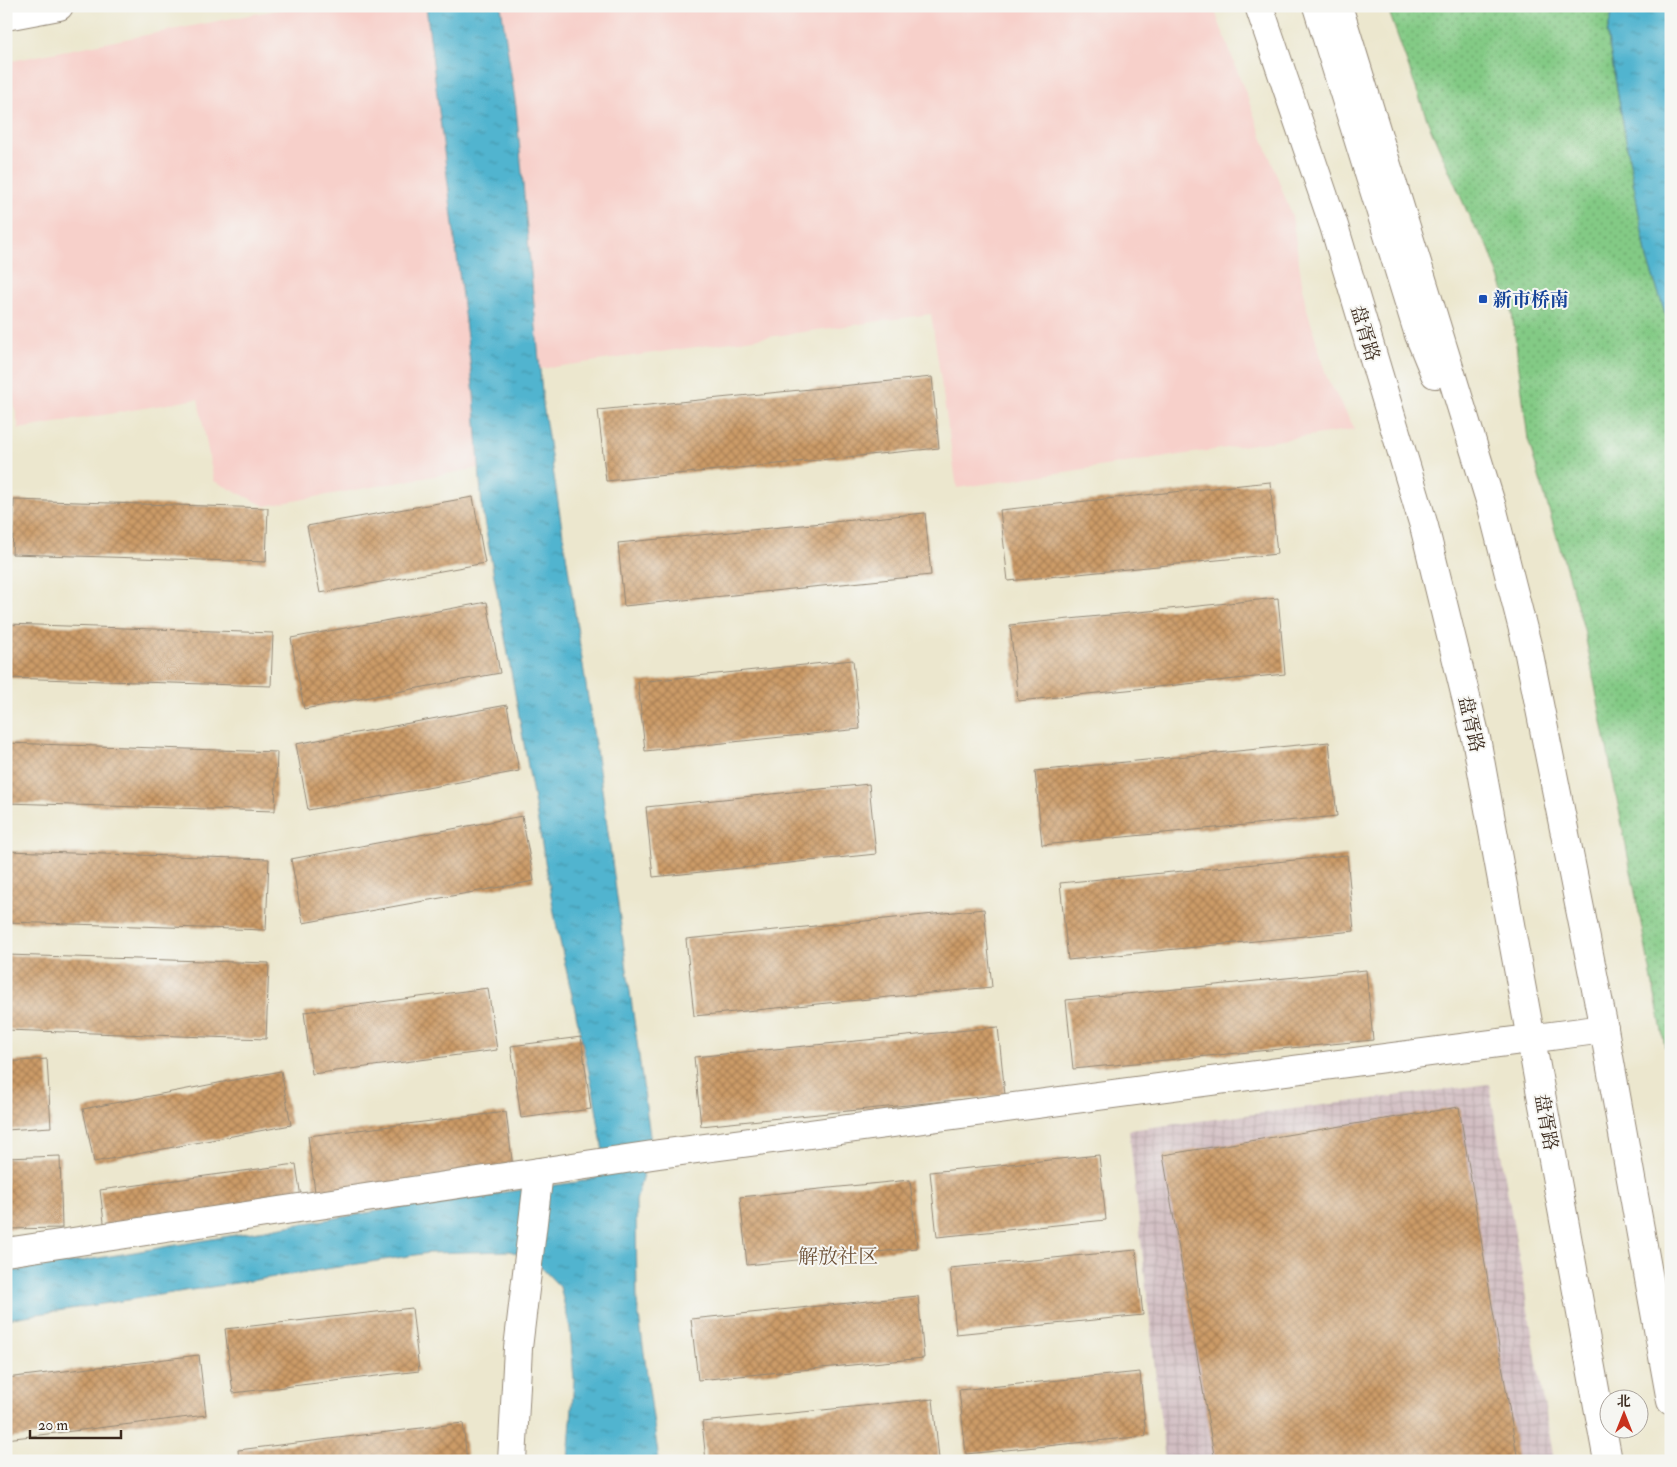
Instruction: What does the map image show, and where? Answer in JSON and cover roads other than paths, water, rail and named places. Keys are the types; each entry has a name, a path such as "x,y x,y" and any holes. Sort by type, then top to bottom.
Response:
{"main road":[{"path":"6,16 59,6"},
{"name":"盘胥路","path":"1260,6 1334,226 1424,526 1476,738 1608,1461"},
{"path":"1276,6 1388,359 1424,526"},
{"path":"1318,6 1419,335 1492,507"},
{"path":"1338,6 1492,507 1528,649 1604,1030 1671,1401"},
{"path":"6,1252 538,1177 597,1164 660,1154 1604,1030"},
{"path":"512,1461 518,1348 538,1177"}],"water":[{"path":"426,6 501,6 516,107 543,404 603,796 651,1143 636,1201 637,1302 659,1461 568,1461 574,1380 570,1328 560,1287 540,1266 524,1255 509,1251 428,1253 6,1319 6,1272 425,1203 578,1182 595,1178 602,1171 604,1158 594,1096 556,923 482,509 474,394"},
{"path":"1614,6 1671,6 1671,330 1647,259 1607,33"}],"place":[{"name":"新市桥南","path":"1483,299"}],"district":[{"name":"解放社区","path":"838,1256"}]}
